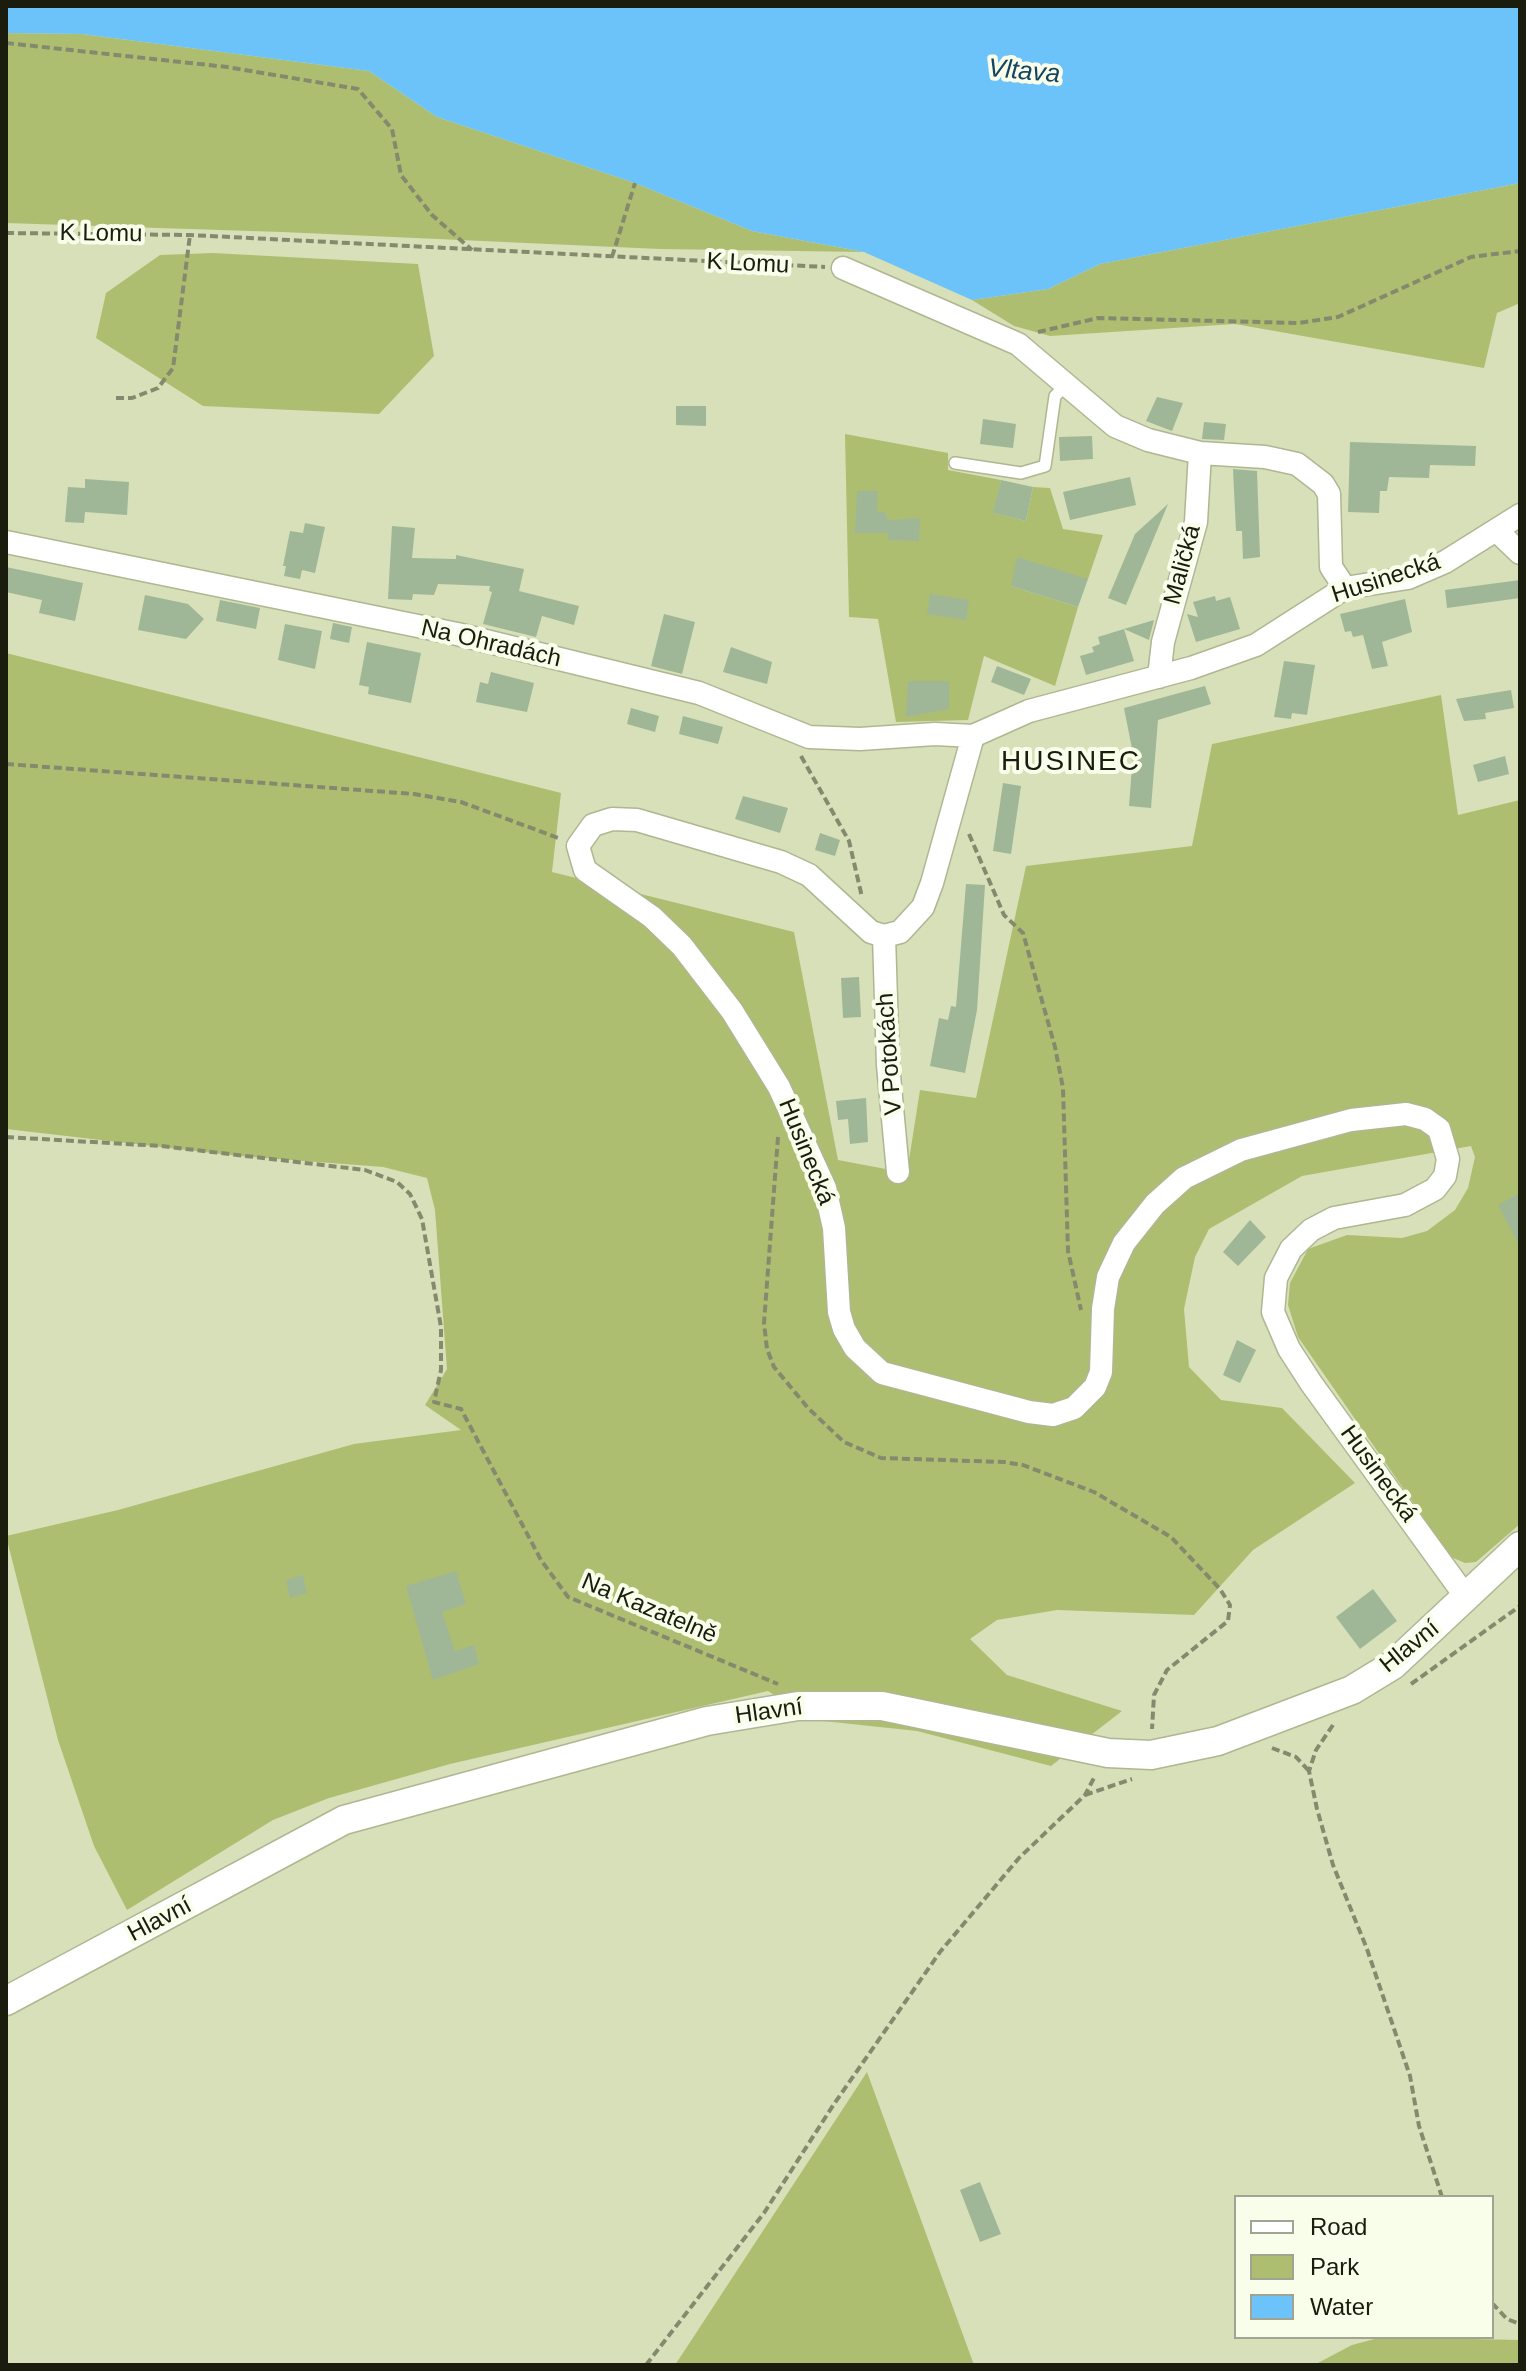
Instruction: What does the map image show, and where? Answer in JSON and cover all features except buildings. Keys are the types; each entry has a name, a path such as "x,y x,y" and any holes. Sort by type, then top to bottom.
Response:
{"street":[{"path":"843,268 1018,344 1064,387 1115,426 1148,440 1200,453 1265,457 1297,464 1323,484 1329,494 1331,567 1345,588"},
{"name":"Maličká","path":"1159,677 1163,642 1196,522 1200,453"},
{"name":"Husinecká","path":"973,736 1029,711 1159,677 1256,645 1345,588 1408,578 1445,562 1520,515"},
{"path":"1497,531 1520,553"},
{"name":"Na Ohradách","path":"6,542 472,638 699,693 790,732 826,739 935,734 973,736"},
{"path":"578,846 593,825 612,819 637,820 781,862 809,875 858,923 884,936 900,932 923,907 973,736"},
{"name":"Husinecká","path":"578,846 585,870 601,884 627,897 682,946 732,1011 779,1087 825,1188 834,1228 839,1312 844,1329 865,1359 882,1373 1029,1412 1053,1415 1074,1408 1095,1387 1101,1372 1108,1277 1124,1243 1155,1204 1184,1178 1241,1150 1351,1120 1406,1114 1425,1119 1439,1129 1448,1159 1445,1176 1435,1189 1405,1205 1334,1218 1311,1230 1291,1249 1276,1278 1273,1312 1289,1349 1311,1383 1466,1597"},
{"name":"V Potokách","path":"884,936 888,1065 898,1172"},
{"name":"Hlavní","path":"6,2001 344,1820 707,1721 798,1706 882,1706 1108,1753 1151,1755 1218,1741 1352,1690 1393,1665 1520,1546"}],"lane":[{"path":"955,463 1021,473 1045,466 1055,396 1064,387"}],"path":[{"path":"6,43 227,67 358,89 392,129 401,175 432,215 475,251"},
{"path":"612,257 635,183"},
{"name":"K Lomu","path":"6,233 190,235 843,268"},
{"path":"116,398 132,398 158,388 173,368 190,235"},
{"path":"1018,344 1031,333 1098,318 1298,323 1338,317 1471,257 1520,251"},
{"path":"790,732 813,782 849,841 861,880 858,923"},
{"path":"6,764 414,794 461,802 578,846"},
{"path":"953,809 966,826 1004,915 1018,924 1027,946 1063,1088 1071,1265 1079,1307 1103,1347"},
{"path":"778,1125 764,1323 767,1349 774,1367 808,1408 844,1442 881,1458 1023,1465 1110,1499 1171,1537 1220,1589 1230,1605 1228,1621 1176,1659 1156,1689 1151,1755"},
{"name":"Na Kazatelně","path":"6,1137 161,1146 365,1170 397,1182 410,1194 422,1219 438,1311 441,1370 434,1402 461,1409 541,1560 568,1597 786,1687 798,1706"},
{"path":"1309,1771 1316,1750 1333,1725"},
{"path":"1272,1748 1296,1757 1309,1771 1333,1865 1367,1949 1410,2076 1419,2126 1441,2195"},
{"path":"646,2365 756,2224 940,1952 1019,1858 1085,1795 1108,1753"},
{"path":"1494,2305 1507,2319 1520,2324"}],"green space":[{"path":"6,33 82,34 369,71 437,117 635,183 752,231 864,252 660,249 6,223"},
{"path":"1520,183 1520,303 1497,313 1484,368 1235,324 1050,336 1014,326 972,300 1048,289 1100,264"},
{"path":"213,253 418,264 434,356 379,414 203,406 96,338 106,293 160,255"},
{"path":"845,434 948,453 948,470 1001,480 994,513 1026,521 1033,487 1050,488 1063,529 1103,535 1088,579 1011,586 1078,607 1055,686 984,656 968,720 896,722 878,619 849,617"},
{"path":"6,653 561,793 552,872 794,932 838,1160 907,1173 920,1090 976,1098 1026,866 1192,846 1212,744 1441,695 1458,815 1520,800 1520,1524 1476,1562 1465,1563 1451,1557 1298,1337 1288,1305 1290,1283 1308,1249 1347,1235 1402,1238 1427,1231 1455,1210 1468,1188 1475,1157 1471,1146 1302,1176 1209,1229 1195,1257 1184,1309 1189,1367 1221,1400 1282,1408 1355,1483 1253,1550 1194,1615 1057,1610 997,1620 970,1639 1007,1675 1122,1711 1051,1766 917,1731 814,1720 768,1691 450,1764 329,1798 273,1820 127,1910 94,1846 58,1740 6,1536 118,1510 354,1444 461,1430 425,1405 447,1369 435,1210 427,1178 383,1167 239,1156 6,1129"},
{"path":"867,2072 974,2365 675,2365 681,2356"},
{"path":"1374,2339 1520,2340 1520,2365 1314,2365 1352,2345"}],"water":[{"name":"Vltava","path":"6,6 1520,6 1520,183 1100,264 1048,289 972,300 864,252 752,231 635,183 437,117 369,71 82,34 6,33"}],"district":[{"name":"HUSINEC","path":"1071,762"}]}
